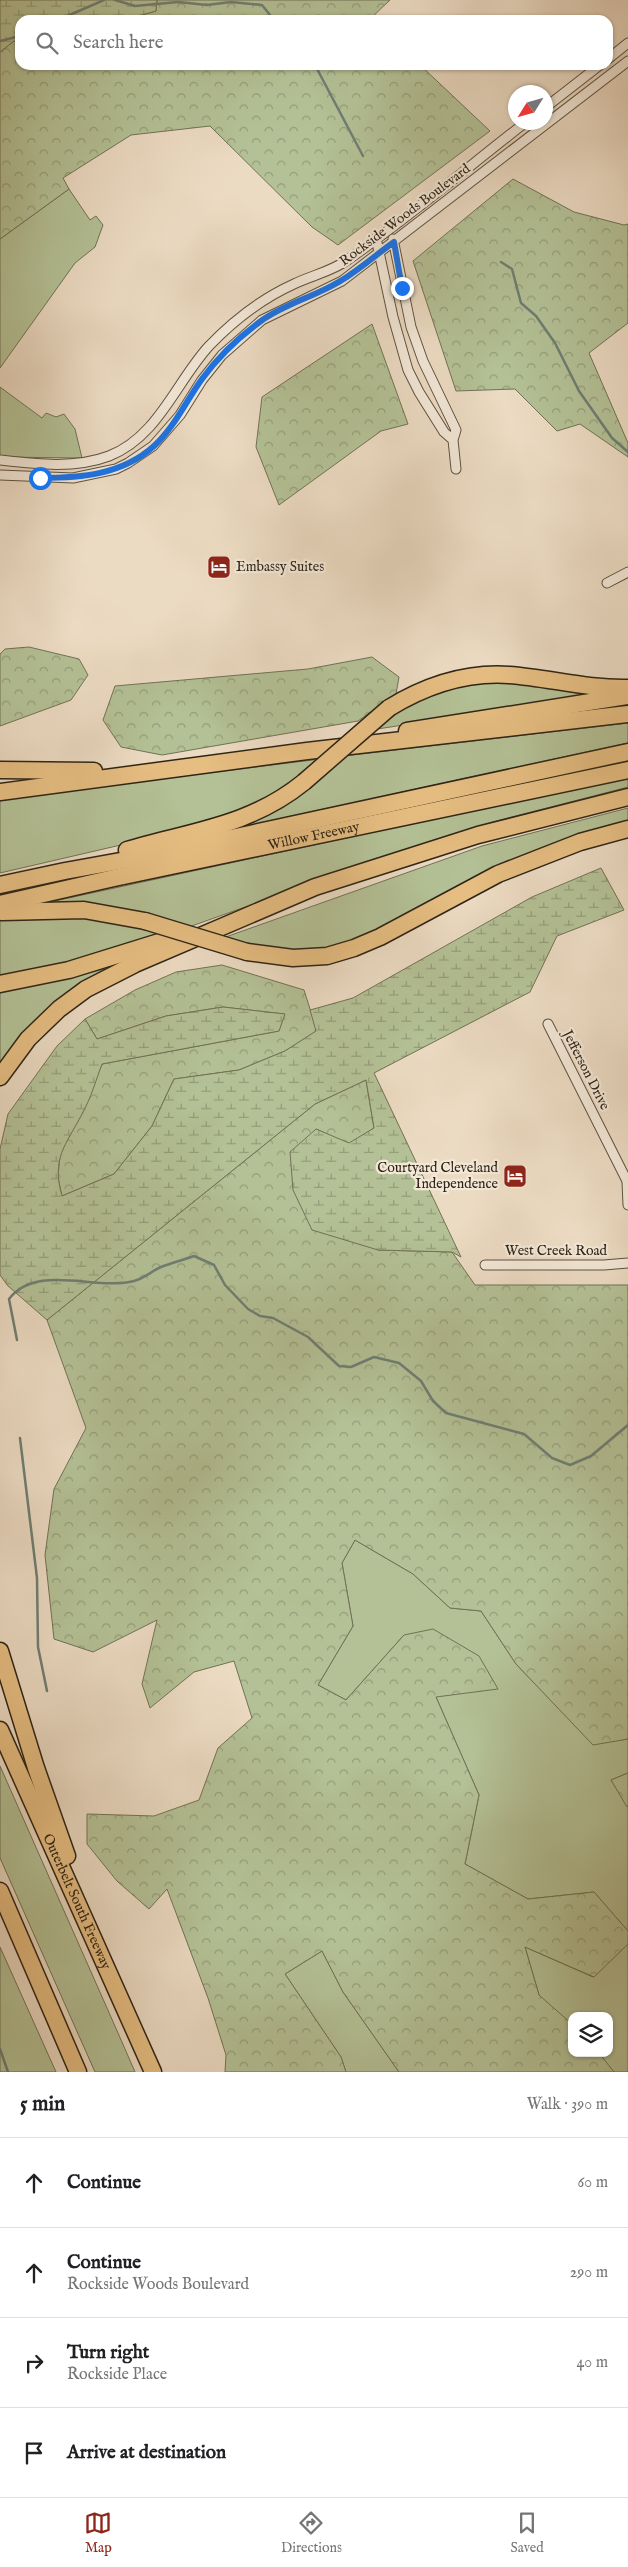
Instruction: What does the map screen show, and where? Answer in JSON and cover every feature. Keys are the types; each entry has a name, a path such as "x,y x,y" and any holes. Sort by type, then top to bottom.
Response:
{"highway":[{"path":"65,871 130,849 239,821 280,801 388,708 407,697 446,682 492,675 628,688"},
{"path":"307,751 344,741 628,696"},
{"path":"0,792 144,771 628,714"},
{"name":"Willow Freeway","path":"0,885 148,856 628,752"},
{"path":"0,770 144,771"},
{"name":"Willow Freeway","path":"0,904 114,878 628,770"},
{"path":"0,1078 28,1039 59,1009 86,989 135,964 315,887 478,834 628,797"},
{"path":"0,912 84,910 145,921 247,952 293,958 327,956 380,938 498,874 580,842 628,829"},
{"path":"0,984 107,960 269,908"},
{"path":"0,1642 8,1678"},
{"path":"0,1651 36,1768 108,1969"},
{"name":"Outerbelt South Freeway","path":"0,1730 153,2072"},
{"path":"0,1891 78,2072"},
{"path":"0,1912 40,1985"}],"street":[{"path":"613,54 628,43"},
{"name":"Rockside Woods Boulevard","path":"0,475 77,478 116,469 154,446 180,415 202,380 222,354 262,320 342,281 628,61"},
{"path":"553,102 594,70"},
{"name":"Rockside Woods Boulevard","path":"50,464 78,462 110,456 137,439 150,427 190,369 226,329 280,291 349,260 516,130"},
{"path":"389,229 394,242 411,327 433,383 456,430 453,440 456,469"},
{"path":"376,238 399,340 419,392 444,432 453,440"},
{"path":"419,392 433,383"},
{"path":"0,460 50,464 50,478"},
{"path":"607,583 628,572"},
{"name":"Jefferson Drive","path":"548,1024 628,1182 628,1205"},
{"name":"West Creek Road","path":"484,1265 604,1266 628,1263"}],"green space":[{"path":"0,0 157,0 156,11 142,15 15,15 15,41 0,52"},
{"path":"157,0 390,0 374,15 142,15 156,11"},
{"path":"14,41 15,70 425,70 490,131 338,245 312,227 210,126 131,135 63,178 69,189 0,239 0,52"},
{"path":"513,179 574,212 624,225 628,224 628,323 589,353 628,443 628,457 580,424 557,431 515,389 456,391 413,261"},
{"path":"69,189 90,220 96,216 103,225 95,247 75,263 0,368 0,239"},
{"path":"372,324 408,424 381,431 279,505 256,447 262,397"},
{"path":"0,387 42,418 46,413 56,417 64,414 75,429 82,458 0,457"},
{"path":"29,647 79,659 88,675 71,700 0,726 0,654 5,649"},
{"path":"372,657 399,677 396,694 358,721 162,755 121,747 103,720 115,686 308,669"},
{"path":"466,681 540,684 597,695 371,730 403,706"},
{"path":"628,723 628,743 227,830 343,756"},
{"path":"321,759 297,780 258,806 138,841 0,873 0,798"},
{"path":"628,777 628,787 493,822 397,853 186,928 50,906 50,902"},
{"path":"628,808 628,825 364,939 318,951 268,951 220,939 482,846"},
{"path":"601,868 624,910 557,936 530,992 374,1073 461,1257 452,1252 378,1250 312,1230 293,1190 290,1152 316,1129 349,1143 374,1128 366,1080 315,1104 47,1320 8,1286 0,1275 0,1149 8,1114 57,1046 85,1019 97,1039 166,1016 223,1007 285,1014 279,1031 102,1064 88,1102 62,1152 58,1172 62,1196 114,1174 152,1126 174,1079 239,1070 285,1051 316,1031 310,1010 353,998 532,897"},
{"path":"94,918 125,922 163,935 109,953 0,979 0,920"},
{"path":"222,965 304,990 317,1031 285,1051 239,1070 174,1079 152,1126 114,1174 62,1196 58,1178 60,1153 83,1112 102,1064 279,1031 284,1014 223,1007 166,1016 97,1039 85,1019 135,990 176,972"},
{"path":"110,968 0,1064 0,992"},
{"path":"366,1080 374,1128 349,1144 316,1129 378,1250 452,1252 475,1285 628,1285 628,1739 593,1745 516,1664 481,1611 450,1608 413,1574 355,1540 342,1563 353,1626 318,1685 346,1700 404,1635 433,1629 479,1656 498,1689 436,1697 479,1795 465,1864 528,1899 594,1892 628,1931 628,1944 594,1977 525,1947 539,1995 568,2020 568,2057 602,2057 614,2072 399,2072 343,1992 322,1951 285,1974 341,2057 346,2072 225,2072 226,2055 208,1998 167,1889 149,1909 117,1881 87,1844 87,1814 154,1816 199,1800 218,1748 252,1718 234,1661 194,1672 150,1708 142,1684 157,1620 93,1652 54,1639 45,1555 54,1489 86,1428 47,1320 315,1104"},
{"path":"355,1540 413,1574 450,1608 481,1611 516,1664 593,1744 628,1739 628,1773 611,1780 628,1806 628,1931 594,1892 528,1899 465,1864 479,1795 436,1697 404,1635 346,1700 318,1685 353,1626 342,1563"},
{"path":"0,1766 135,2072 95,2072 0,1858"},
{"path":"628,1773 628,1806 627,1807 611,1780"},
{"path":"628,1944 628,2072 610,2072 597,2057 613,2057 613,2012 568,2012 568,2027 539,1995 525,1947 593,1977"},
{"path":"0,1947 56,2072 0,2072"},
{"path":"322,1951 343,1992 399,2072 346,2072 341,2057 285,1974"}],"waterway":[{"path":"70,15 104,0"},
{"path":"115,0 135,6 178,2 207,5 231,2 262,5 270,15"},
{"path":"0,41 15,37"},
{"path":"318,70 363,156"},
{"path":"501,262 512,269 521,303 536,316 555,343 579,391 612,438 628,452"},
{"path":"17,1340 9,1299 21,1288 35,1282 51,1280 102,1283 134,1281 161,1267 194,1256 214,1265 225,1285 248,1309 260,1316 273,1318 308,1337 339,1366 351,1367 374,1357 399,1363 421,1381 433,1401 446,1413 524,1434 552,1458 570,1465 591,1456 628,1425"},
{"path":"20,1438 37,1578 38,1647 47,1691"},
{"path":"0,2049 8,2072"}],"place":[{"name":"Embassy Suites","path":"219,567"},
{"name":"Courtyard Cleveland Independence","path":"515,1176"}],"route":[{"path":"40,478 77,478 116,469 154,446 180,415 202,380 222,354 262,320 342,281 394,242 402,288"}]}
